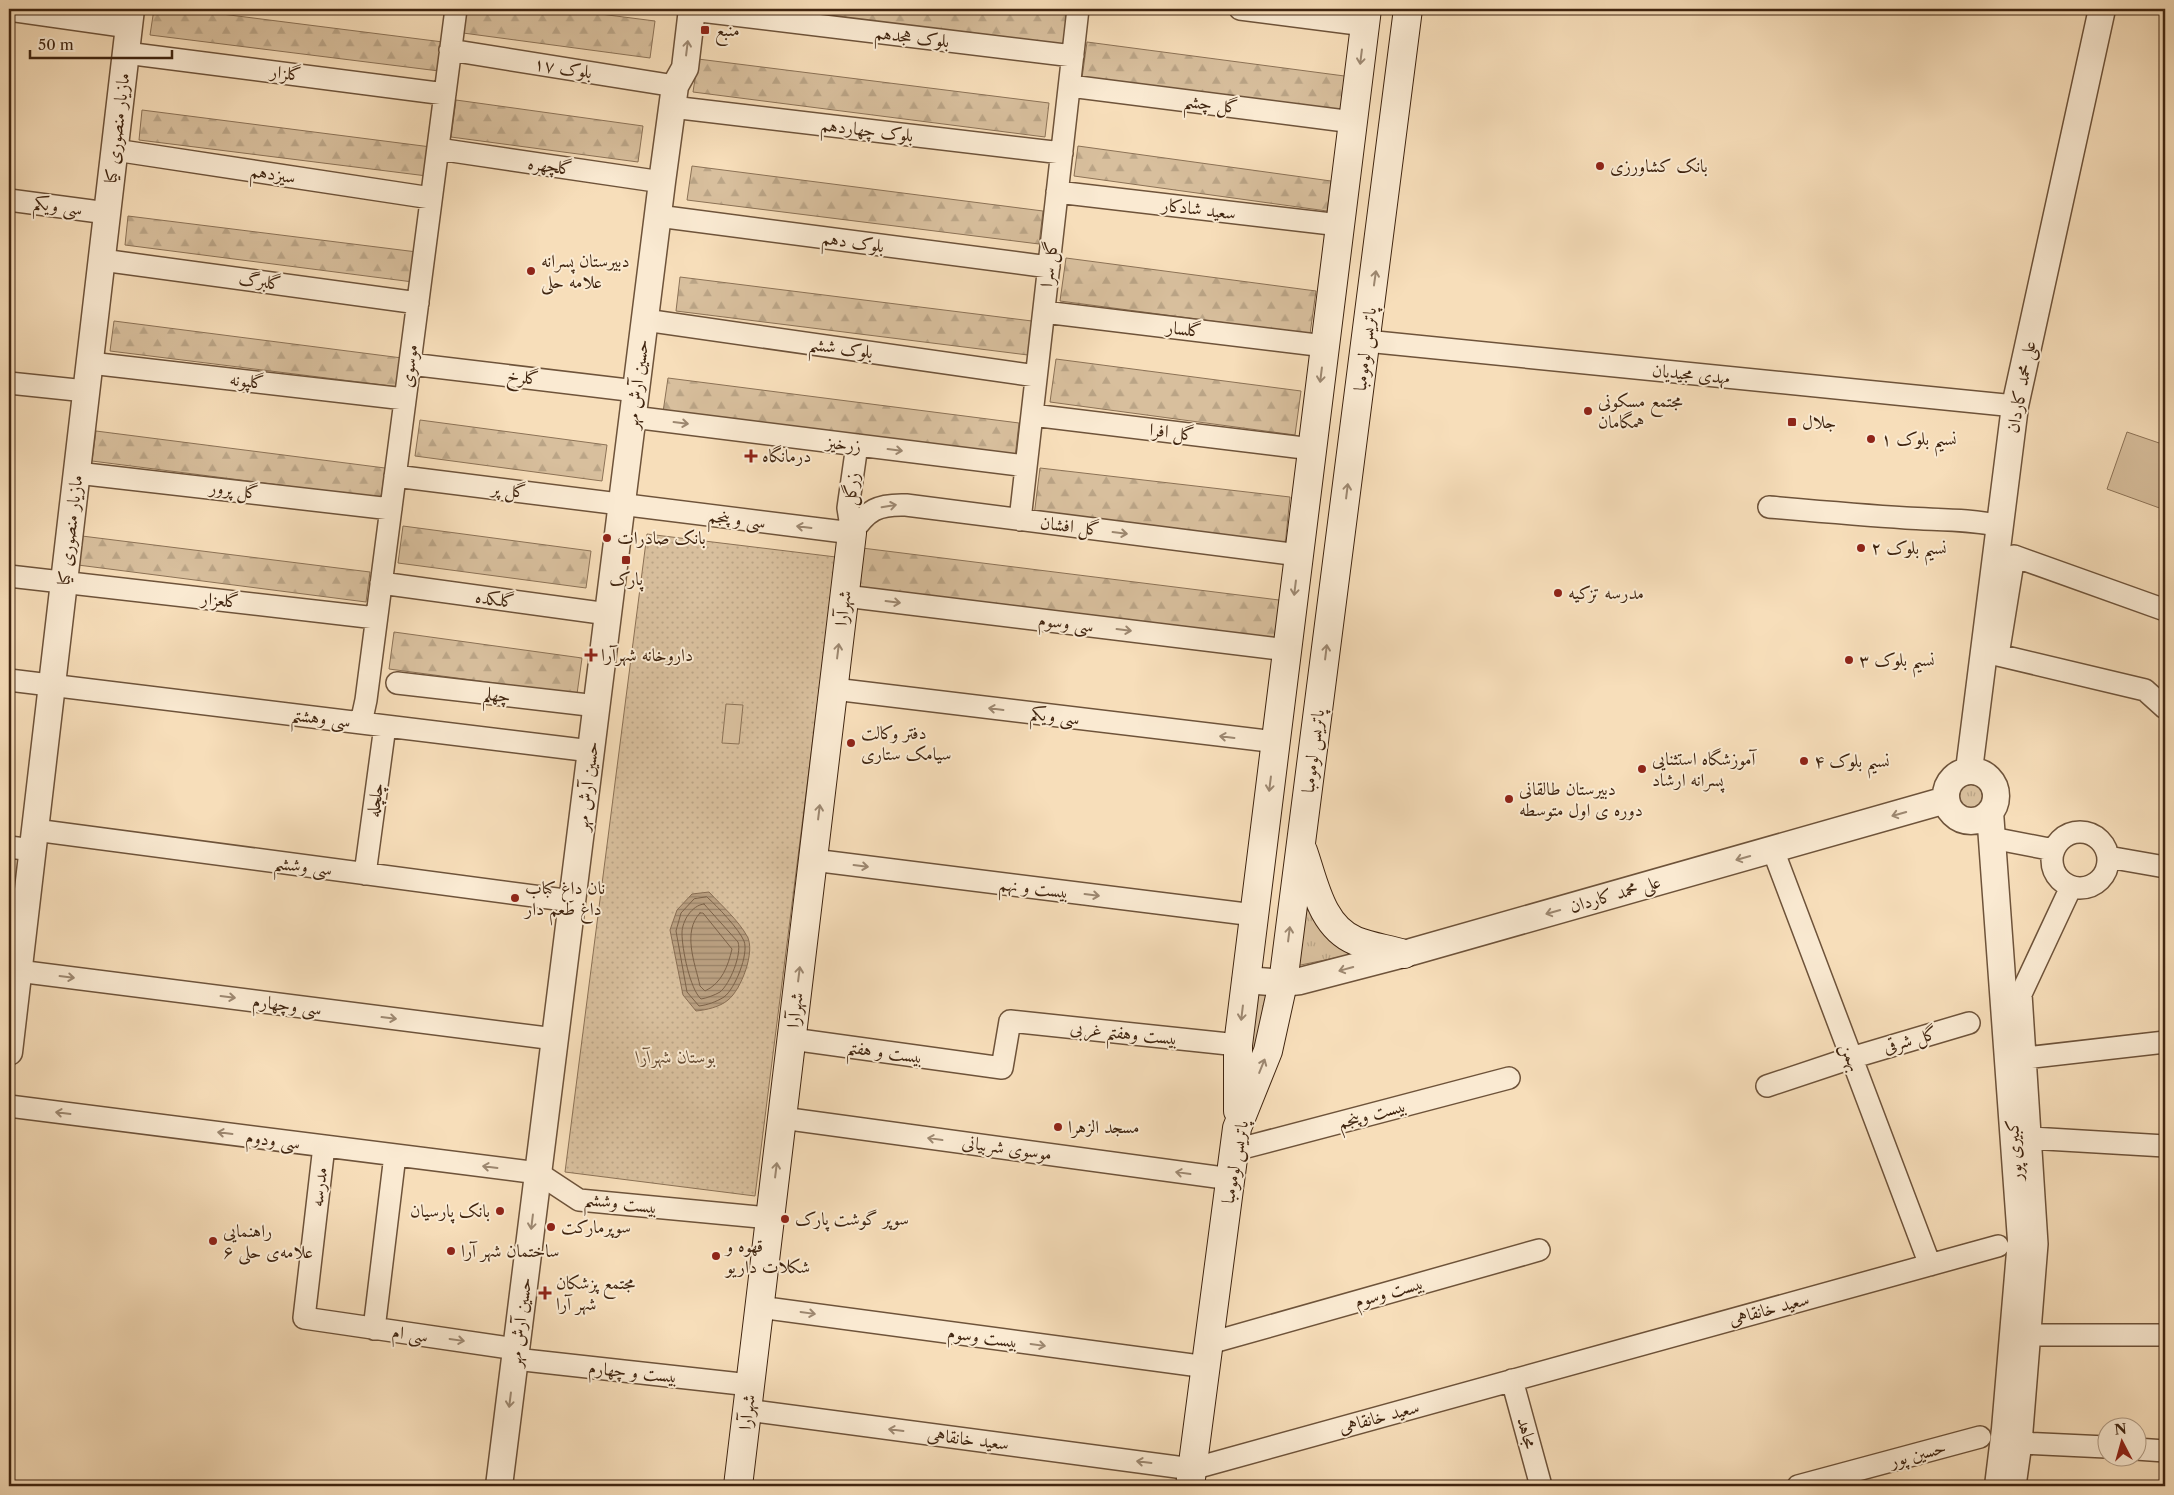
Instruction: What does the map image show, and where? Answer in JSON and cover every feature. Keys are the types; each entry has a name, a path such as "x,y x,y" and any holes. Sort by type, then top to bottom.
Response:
{"main road":[{"name":"پاتریس لومومبا","path":"1191,1477 1209,1355 1236,1139 1268,1051 1283,983 1408,9"},
{"path":"1236,1139 1238,1045 1366,17"},
{"name":"شهرآرا","path":"738,1486 852,533"},
{"path":"1283,685 1294,713 1306,715 1315,706 1321,690"},
{"path":"1301,845 1323,910 1336,929 1355,941 1404,954"}],"street":[{"name":"موسوی","path":"361,723 366,700 456,9"},
{"name":"بلوک هجدهم","path":"686,9 1073,56"},
{"name":"حسین آرش مهر","path":"499,1486 673,96 685,68 686,9"},
{"name":"گل سرا","path":"1020,520 1078,9"},
{"path":"1240,9 1366,17"},
{"name":"علی محمد کاردان","path":"1968,770 2016,406 2102,9"},
{"path":"9,10 130,18"},
{"name":"مازیار منصوری کیا","path":"9,1052 25,842 52,685 130,18"},
{"name":"بلوک ۱۷","path":"450,50 673,96"},
{"name":"گلزار","path":"126,52 445,94"},
{"name":"گل چشم","path":"1070,86 1353,122"},
{"name":"بلوک چهاردهم","path":"673,96 1062,153"},
{"name":"گلچهره","path":"438,149 662,182"},
{"name":"سیزدهم","path":"115,150 431,198"},
{"name":"سعید شادکار","path":"1057,192 1340,225"},
{"name":"سی ویکم","path":"9,200 107,213"},
{"name":"بلوک دهم","path":"658,216 1049,267"},
{"name":"گلبرگ","path":"102,260 418,303"},
{"name":"گلسار","path":"1044,312 1325,346"},
{"name":"بلوک ششم","path":"645,320 1036,376"},
{"name":"مهدی مجیدیان","path":"1366,341 2016,406"},
{"name":"گلپونه","path":"90,363 405,399"},
{"name":"گلرخ","path":"410,364 636,391"},
{"path":"9,383 86,391"},
{"name":"گل افرا","path":"1032,415 1312,449"},
{"name":"زرخیز","path":"633,417 1026,466"},
{"name":"زرگل","path":"852,533 848,508 856,445"},
{"name":"گل پرور","path":"77,473 391,510"},
{"name":"گل پر","path":"395,476 622,504"},
{"name":"سی و پنجم","path":"622,504 852,533"},
{"name":"گل افشان","path":"852,533 869,512 876,508 895,505 1299,555"},
{"path":"1769,506 1912,519 1975,520 2001,526"},
{"path":"2165,610 2014,556 1998,656 2145,690 2165,708"},
{"name":"گلعزار","path":"9,576 376,618"},
{"name":"گلکده","path":"381,583 608,614"},
{"name":"سی وسوم","path":"845,596 1287,650"},
{"path":"9,680 52,685"},
{"name":"چهلم","path":"397,683 597,706"},
{"name":"سی وهشتم","path":"52,685 591,751"},
{"name":"سی ویکم","path":"834,690 1276,742"},
{"name":"چلچله","path":"365,874 385,726"},
{"path":"1991,825 1996,797 1991,781 1977,771 1968,770 1954,777 1948,784 1946,800 1949,808 1960,819 1991,825 2054,850"},
{"name":"علی محمد کاردان","path":"1246,980 1283,983 1300,981 1404,954 1946,800"},
{"name":"کبیری پور","path":"1991,825 2021,1240 2005,1429 1998,1486"},
{"path":"2082,832 2100,840 2108,857 2107,867 2097,882 2080,888 2071,887 2057,876 2052,859 2054,850 2065,837 2082,832"},
{"name":"سی وششم","path":"25,842 365,874 572,901"},
{"name":"بهمن","path":"1773,850 1930,1265"},
{"path":"2108,857 2165,868"},
{"name":"بیست و نهم","path":"813,860 1254,914"},
{"path":"2015,1486 2037,1244 2021,994 2071,887"},
{"name":"سی وچهارم","path":"16,957 555,1039"},
{"name":"بیست وهفتم غربی","path":"1002,1068 1010,1021 1238,1045"},
{"name":"گل شرقی","path":"1766,1086 1969,1023"},
{"name":"بیست و هفتم","path":"792,1039 1002,1068"},
{"path":"2025,1058 2165,1042"},
{"name":"بیست وپنجم","path":"1236,1139 1510,1078"},
{"name":"سی ودوم","path":"9,1106 538,1173"},
{"name":"موسوی شربیانی","path":"782,1118 1231,1179"},
{"path":"2030,1138 2165,1146"},
{"name":"مدرسه","path":"304,1318 324,1146"},
{"path":"374,1329 394,1155"},
{"name":"بیست وششم","path":"538,1173 579,1200 770,1218"},
{"name":"سعید خانقاهی","path":"749,1398 1191,1477 1512,1380 1998,1246"},
{"name":"بیست وسوم","path":"760,1307 1209,1355 1539,1250"},
{"name":"سی ام","path":"304,1318 516,1354"},
{"path":"2028,1335 2165,1335"},
{"name":"بیست و چهارم","path":"516,1354 749,1398"},
{"name":"مجاهد","path":"1512,1380 1541,1486"},
{"name":"حسین پور","path":"1798,1486 1980,1437"},
{"path":"2020,1443 2096,1447"},
{"path":"2146,1450 2165,1451"}],"green space":[{"path":"154,9 182,9 443,42 439,71 150,35"},
{"path":"466,9 561,9 655,21 650,58 463,33"},
{"path":"812,9 1068,9 1063,49 811,14"},
{"path":"1087,42 1352,77 1347,113 1082,78"},
{"path":"698,59 1049,103 1045,137 693,92"},
{"path":"456,100 643,126 638,162 451,137"},
{"path":"142,110 431,147 427,176 139,140"},
{"path":"1078,146 1331,181 1327,211 1074,176"},
{"path":"692,166 1043,211 1039,244 687,200"},
{"path":"128,216 417,252 413,282 125,245"},
{"path":"1066,258 1316,291 1310,334 1060,301"},
{"path":"680,277 1032,321 1028,355 676,311"},
{"path":"114,321 402,358 399,387 110,351"},
{"path":"1056,359 1301,391 1295,435 1050,402"},
{"path":"668,378 1019,423 1015,457 663,412"},
{"path":"420,420 607,445 602,481 415,456"},
{"path":"96,431 385,468 381,498 92,461"},
{"path":"2127,432 2165,445 2165,510 2107,489"},
{"path":"1040,468 1290,497 1285,546 1034,516"},
{"path":"403,526 591,551 586,588 398,563"},
{"name":"بوستان شهرآرا","path":"647,534 836,557 755,1196 565,1172"},
{"path":"82,536 370,572 366,602 78,565"},
{"path":"862,548 1287,601 1283,640 857,587"},
{"path":"394,632 582,658 577,694 389,669"},
{"path":"726,704 743,705 739,744 722,743"},
{"path":"1972,778 1984,783 1989,795 1984,807 1972,812 1960,807 1955,795 1960,783"},
{"path":"1302,904 1349,955 1291,967"},
{"path":"1252,991 1269,993 1254,1077 1241,1074"}],"water":[{"path":"709,892 743,930 747,936 750,951 746,970 733,995 717,1006 696,1011 683,995 670,930 677,910 692,894"}],"place":[{"name":"منبع","path":"705,30"},
{"name":"بانک کشاورزی","path":"1600,166"},
{"name":"دبیرستان پسرانه علامه حلی","path":"531,271"},
{"name":"مجتمع مسکونی همگامان","path":"1588,411"},
{"name":"جلال","path":"1792,422"},
{"name":"نسیم بلوک ۱","path":"1871,439"},
{"name":"درمانگاه","path":"751,456"},
{"name":"بانک صادرات","path":"607,538"},
{"name":"نسیم بلوک ۲","path":"1861,548"},
{"name":"پارک","path":"626,560"},
{"name":"مدرسه تزکیه","path":"1558,593"},
{"name":"داروخانه شهرآرا","path":"591,655"},
{"name":"نسیم بلوک ۳","path":"1849,660"},
{"name":"دفتر وکالت سیامک ستاری","path":"851,743"},
{"name":"نسیم بلوک ۴","path":"1804,761"},
{"name":"آموزشگاه استثنایی پسرانه ارشاد","path":"1642,769"},
{"name":"دبیرستان طالقانی دوره ی اول متوسطه","path":"1509,799"},
{"name":"نان داغ کباب داغ طعم دار","path":"515,898"},
{"name":"مسجد الزهرا","path":"1058,1127"},
{"name":"بانک پارسیان","path":"500,1211"},
{"name":"سوپر گوشت پارک","path":"785,1219"},
{"name":"سوپرماركت","path":"551,1227"},
{"name":"راهنمایی علامه‌ی حلی ۶","path":"213,1241"},
{"name":"ساختمان شهر آرا","path":"451,1251"},
{"name":"قهوه و شکلات داریو","path":"716,1256"},
{"name":"مجتمع پزشکان شهر آرا","path":"545,1293"}]}
